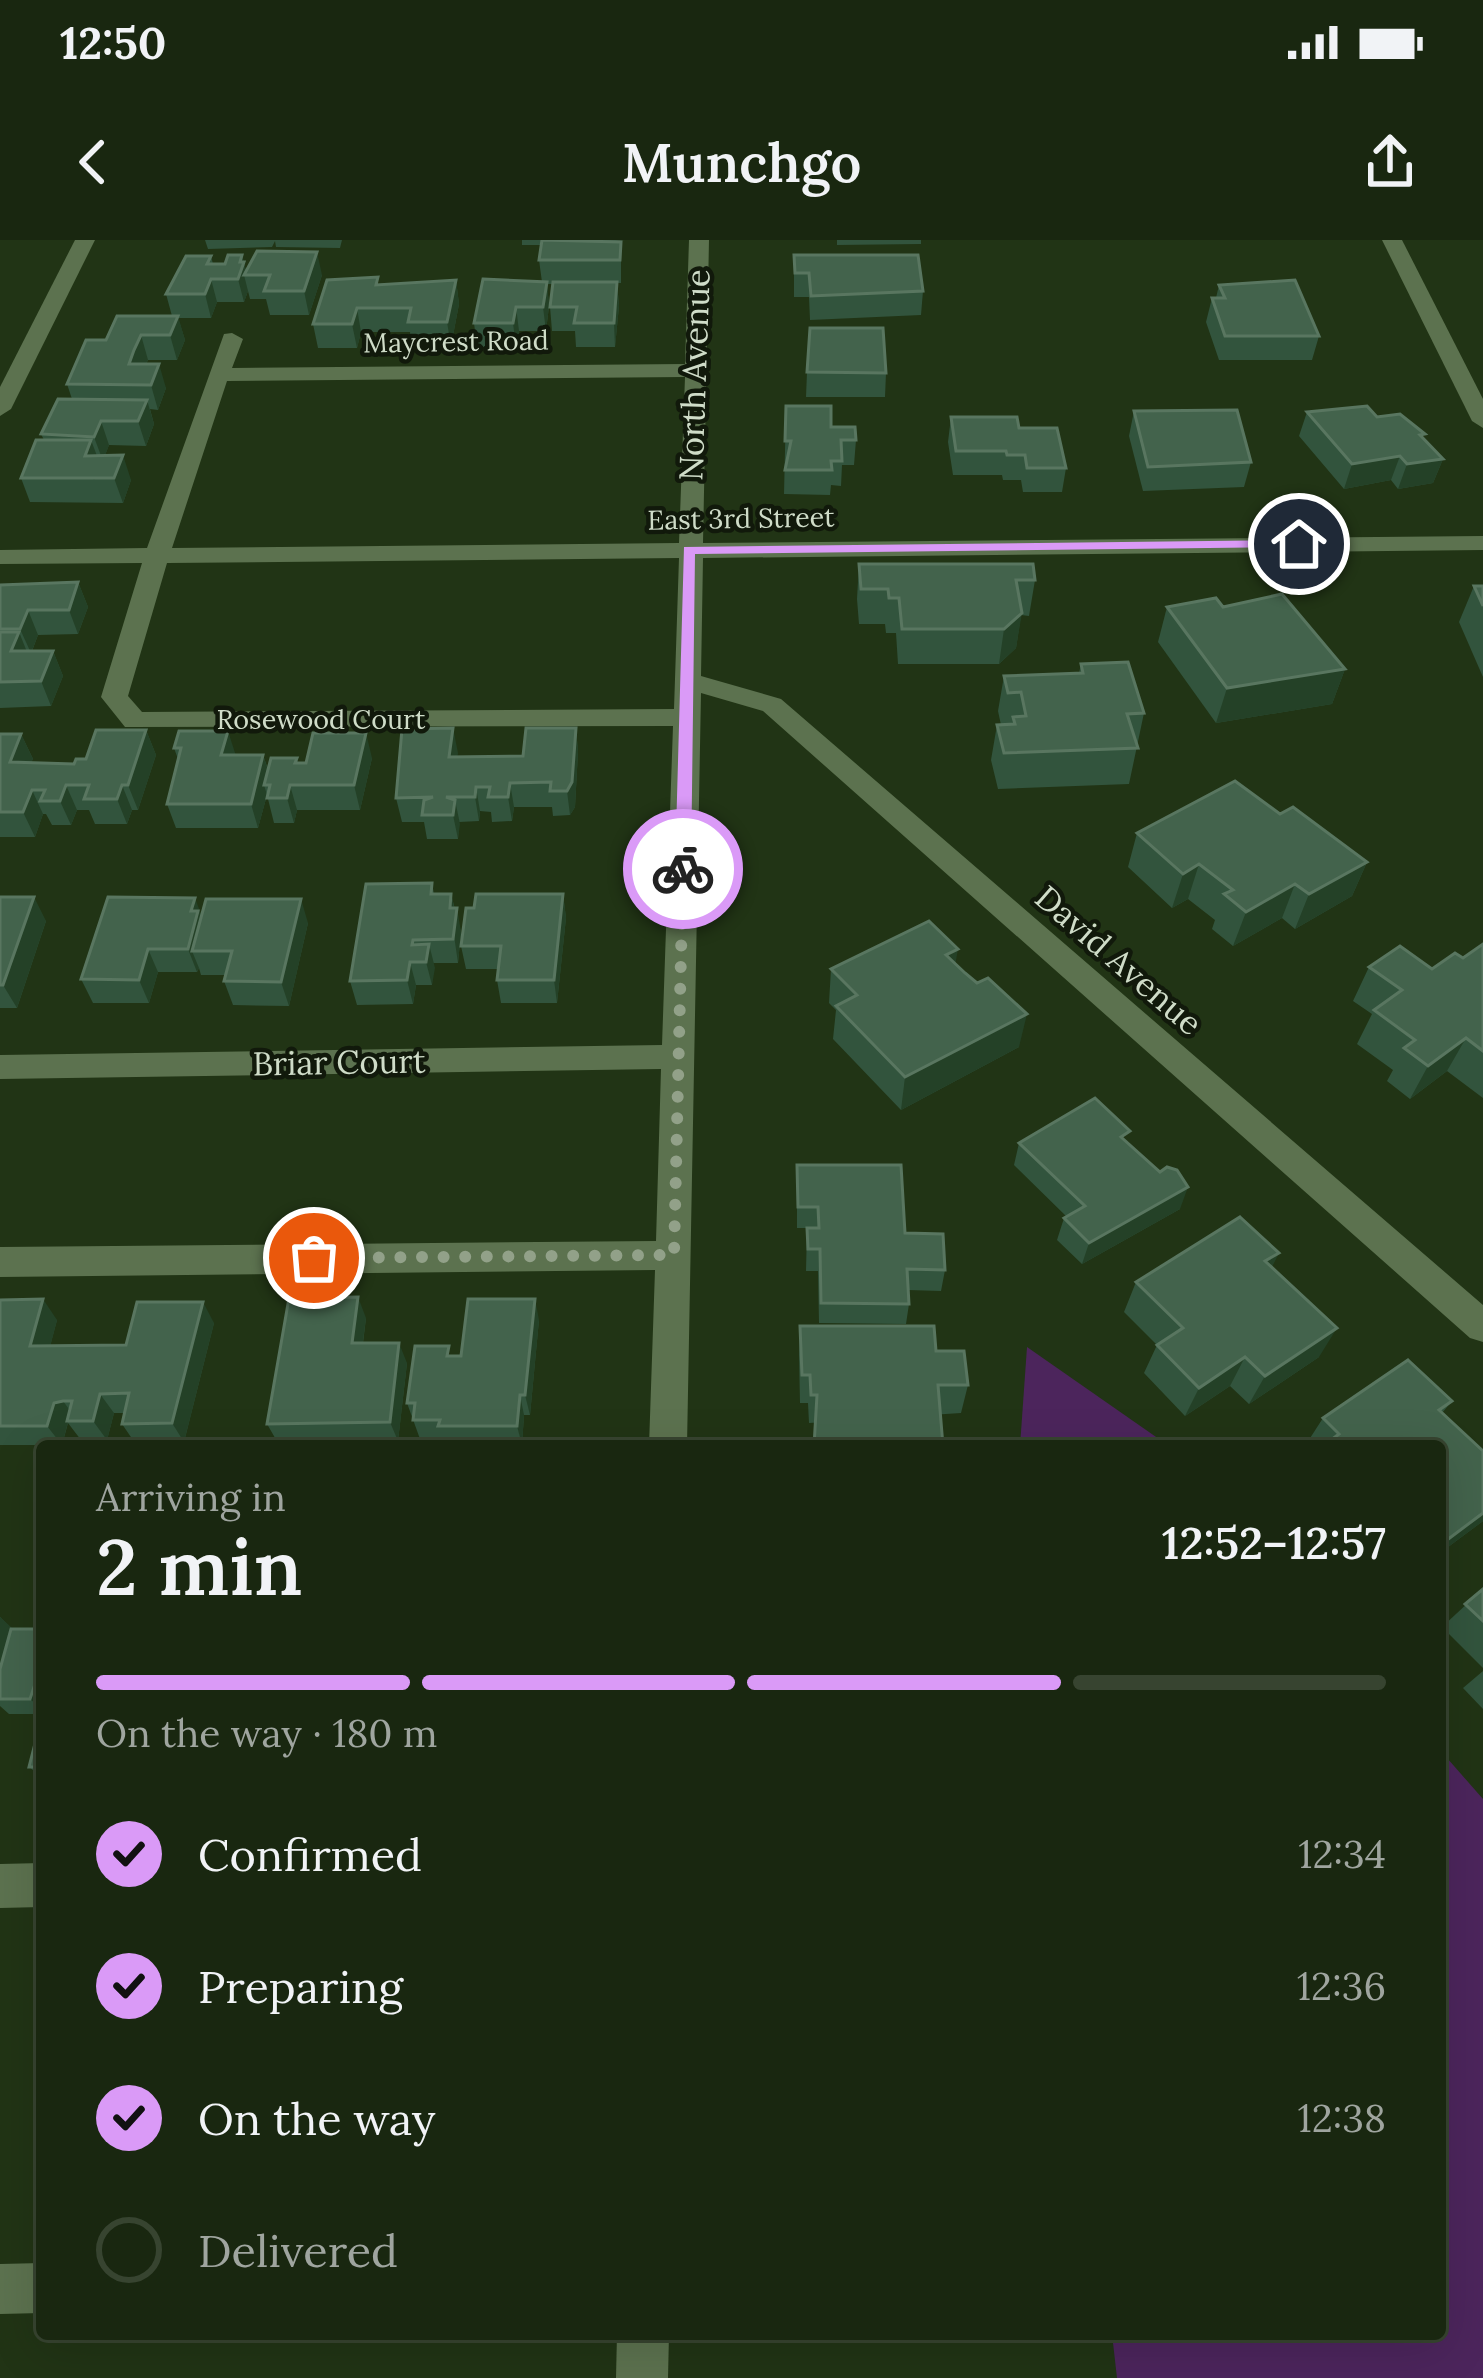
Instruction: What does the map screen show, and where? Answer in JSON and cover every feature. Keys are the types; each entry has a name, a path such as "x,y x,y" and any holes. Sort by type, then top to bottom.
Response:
{"street":[{"path":"0,409 85,240"},
{"name":"North Avenue","path":"668,1440 699,240"},
{"path":"1391,240 1483,422"},
{"path":"157,555 232,338"},
{"name":"Maycrest Road","path":"219,374 694,370"},
{"name":"East 3rd Street","path":"0,556 1483,543"},
{"name":"Rosewood Court","path":"157,555 114,697 135,721 688,717"},
{"name":"David Avenue","path":"690,681 772,705 1483,1327"},
{"name":"Briar Court","path":"0,1067 678,1057"},
{"path":"0,1262 674,1255"},
{"path":"0,1886 36,1885"},
{"path":"0,2289 36,2288"},
{"path":"642,2378 643,2340"}],"shaded area":[{"path":"1027,1347 1160,1440 1020,1440"},
{"path":"1446,1757 1483,1799 1483,2378 1117,2378 1113,2340 1446,2340"}],"building":[{"path":"542,240 621,242 620,260 539,260"},
{"path":"257,251 317,252 304,291 264,291 270,275 244,275"},
{"path":"228,255 242,255 238,279 211,279 205,294 166,294 186,256 211,256 207,264 225,264"},
{"path":"794,255 918,255 923,291 811,296 809,273 795,273"},
{"path":"378,277 376,285 456,280 447,322 408,322 411,308 357,308 352,324 313,324 327,280"},
{"path":"483,279 547,282 543,307 516,307 513,323 474,323"},
{"path":"1295,280 1319,336 1225,336 1212,298 1225,298 1219,285"},
{"path":"553,282 617,282 614,323 574,323 577,307 550,307"},
{"path":"117,316 178,316 170,335 141,335 134,350 129,364 159,364 151,385 67,384 86,340 106,340"},
{"path":"810,328 883,328 886,373 807,372"},
{"path":"58,399 147,400 138,421 101,421 94,437 41,434"},
{"path":"786,406 831,406 831,427 855,427 856,440 841,440 842,461 831,461 832,470 785,470 791,441 785,441"},
{"path":"1367,406 1377,417 1400,414 1425,434 1420,435 1443,459 1407,464 1400,456 1352,464 1307,412"},
{"path":"1237,410 1251,462 1148,467 1134,411"},
{"path":"951,417 1017,417 1019,428 1057,428 1066,468 1027,468 1025,455 1007,455 1006,451 956,451"},
{"path":"36,440 91,440 85,456 123,455 114,478 21,478"},
{"path":"859,564 1033,564 1035,580 1016,580 1022,613 1004,629 902,629 899,598 889,598 888,589 861,589"},
{"path":"78,582 69,610 28,610 20,629 0,629 0,585"},
{"path":"1282,594 1345,669 1227,688 1167,607 1216,598 1223,607"},
{"path":"0,632 19,632 11,651 53,651 41,681 0,682"},
{"path":"1128,662 1144,713 1127,714 1138,748 1004,753 997,725 1015,724 1013,717 1026,716 1021,692 1008,693 1004,676 1083,673 1081,664"},
{"path":"453,728 449,757 523,756 526,728 576,728 572,782 567,791 550,791 551,782 510,783 508,797 488,797 490,787 476,787 475,797 446,797 455,800 453,815 422,815 424,800 433,797 396,798 402,729"},
{"path":"96,730 146,730 128,785 122,785 117,799 84,799 89,785 66,785 60,801 40,801 45,790 32,790 23,812 0,812 0,734 21,734 10,762 74,764 76,759 86,759"},
{"path":"179,731 228,731 221,755 263,755 251,804 167,804 181,748 174,748"},
{"path":"313,733 366,733 354,785 290,785 287,798 267,798 270,785 264,785 271,758 297,758 295,763 306,763"},
{"path":"1235,781 1280,814 1293,807 1367,862 1309,894 1295,884 1246,912 1224,894 1233,890 1199,864 1183,874 1137,833"},
{"path":"432,883 431,894 451,894 450,908 457,908 453,939 413,940 412,945 429,944 426,962 410,962 407,980 350,981 366,884"},
{"path":"476,894 563,894 554,980 497,980 501,946 461,946 466,908 474,908"},
{"path":"0,897 34,897 3,985 0,985"},
{"path":"108,897 195,898 191,911 198,911 188,949 148,949 139,980 81,979"},
{"path":"206,899 301,899 281,982 224,981 232,951 192,951"},
{"path":"929,921 958,949 946,955 977,983 988,978 1027,1014 905,1077 836,1006 857,995 831,969"},
{"path":"1483,944 1483,1051 1466,1038 1428,1066 1404,1048 1415,1040 1374,1010 1402,990 1369,967 1400,946 1432,969 1455,953 1463,958"},
{"path":"1095,1098 1130,1131 1121,1137 1160,1172 1167,1167 1177,1170 1188,1187 1089,1243 1064,1218 1085,1206 1019,1143"},
{"path":"797,1165 901,1165 905,1233 943,1234 945,1270 907,1269 909,1304 821,1303 820,1249 808,1249 807,1228 819,1228 818,1207 798,1207"},
{"path":"1240,1217 1279,1253 1265,1261 1337,1328 1265,1376 1245,1357 1199,1388 1157,1345 1183,1328 1136,1282"},
{"path":"358,1297 352,1343 399,1343 390,1422 267,1424 289,1298"},
{"path":"43,1299 30,1346 126,1345 137,1302 203,1302 172,1423 122,1424 129,1393 100,1394 93,1421 67,1421 72,1401 63,1401 54,1403 47,1426 0,1426 0,1300"},
{"path":"468,1299 535,1299 517,1426 438,1426 440,1420 413,1420 415,1403 407,1403 415,1346 449,1346 447,1356 461,1356"},
{"path":"800,1326 934,1326 936,1351 964,1351 968,1385 938,1385 943,1440 814,1440 817,1395 811,1395 810,1375 802,1375"},
{"path":"1408,1360 1452,1401 1439,1410 1483,1451 1483,1513 1446,1539 1446,1440 1331,1440 1339,1434 1323,1418"},
{"path":"1483,1589 1483,1621 1465,1604"},
{"path":"11,1629 36,1629 36,1687 30,1699 0,1699 0,1669"},
{"path":"36,1740 36,1767 29,1767"}],"way so far":[{"path":"314,1258 674,1255 683,869"}],"route":[{"path":"683,869 690,681 688,550 1299,544"}]}
